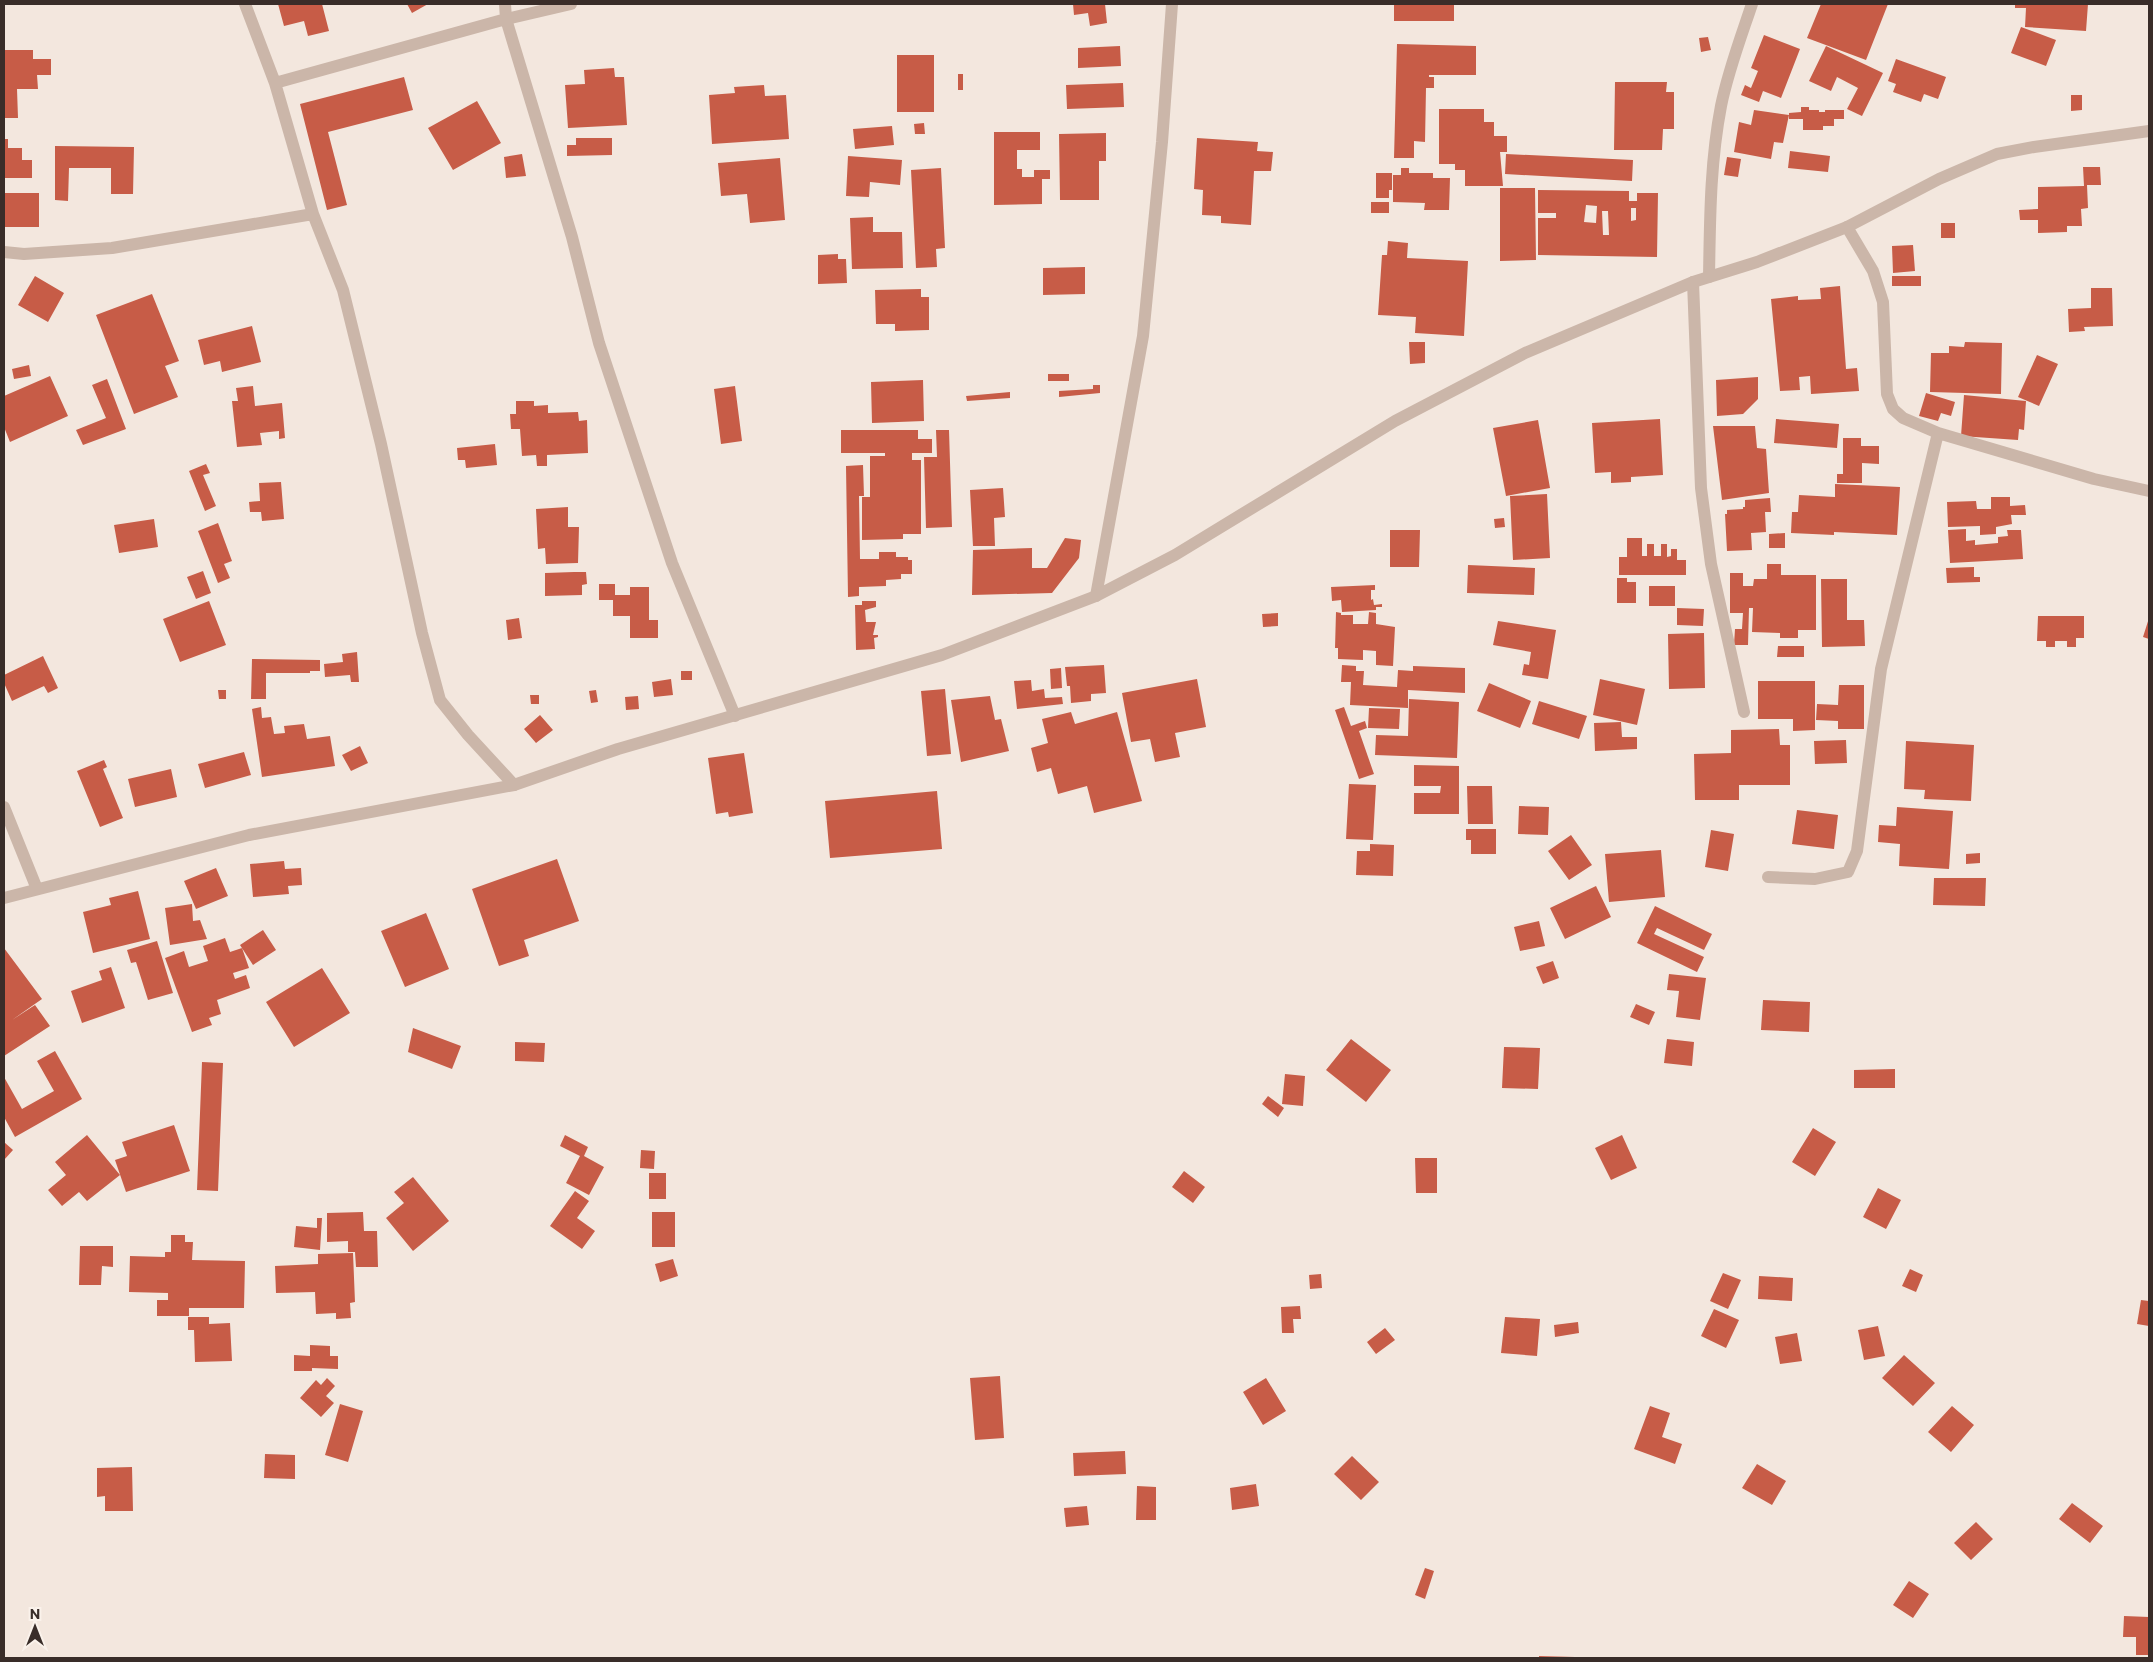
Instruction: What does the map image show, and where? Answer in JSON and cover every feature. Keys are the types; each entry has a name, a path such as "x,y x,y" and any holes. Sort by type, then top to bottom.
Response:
{"street":[{"path":"245,4 275,82 313,214 344,290 381,444 422,633 440,700 468,735 514,785"},
{"path":"504,4 506,19 572,237 599,343 672,563 735,716"},
{"path":"275,82 506,19 571,4"},
{"path":"1096,596 1143,336 1162,142 1172,4"},
{"path":"1708,277 1710,194 1721,106 1732,60 1752,4"},
{"path":"4,898 249,835 514,785 618,748 735,716 942,655 1096,596 1175,555 1395,421 1525,353 1693,282 1757,262 1847,227 1939,180 1997,154 2149,131"},
{"path":"4,252 24,254 112,248 313,214"},
{"path":"1847,227 1873,271 1883,302 1887,394 1893,409 1903,418 1938,433 2094,479 2149,492"},
{"path":"1693,282 1701,488 1711,564 1744,712"},
{"path":"1768,877 1815,879 1848,872 1857,851 1881,669 1938,433"},
{"path":"4,807 37,890"}],"building":[{"path":"278,4 322,4 329,31 308,36 304,21 284,26"},
{"path":"407,4 428,4 412,13"},
{"path":"1073,4 1105,4 1107,23 1090,26 1088,13 1074,15"},
{"path":"1394,4 1454,4 1454,21 1394,21"},
{"path":"1821,4 1888,4 1866,60 1807,38"},
{"path":"2015,4 2088,4 2086,31 2025,27 2026,8 2015,8"},
{"path":"2021,27 2056,40 2046,66 2011,53"},
{"path":"1764,35 1800,49 1781,98 1763,91 1759,102 1741,95 1745,85 1751,88 1758,71 1751,68"},
{"path":"1708,37 1711,50 1701,52 1699,38"},
{"path":"1397,44 1476,46 1476,75 1429,75 1429,77 1434,77 1434,88 1426,88 1425,142 1414,141 1414,158 1394,158"},
{"path":"1120,46 1121,66 1078,68 1078,48"},
{"path":"1826,46 1883,73 1862,116 1847,109 1858,88 1837,77 1831,91 1809,81"},
{"path":"4,50 33,50 33,59 51,59 51,75 37,75 38,89 17,89 18,118 4,118"},
{"path":"897,55 934,55 934,112 897,112"},
{"path":"1896,59 1946,77 1938,99 1924,94 1921,102 1893,92 1896,84 1888,81"},
{"path":"614,68 615,77 624,77 627,125 568,128 565,85 585,84 584,70"},
{"path":"958,74 963,74 963,90 958,90"},
{"path":"404,77 413,110 328,132 347,205 327,210 300,104"},
{"path":"1615,82 1667,82 1666,92 1674,92 1674,129 1663,129 1662,150 1614,150"},
{"path":"1123,83 1124,107 1067,109 1066,85"},
{"path":"764,85 765,96 786,95 789,139 712,144 709,95 735,93 734,87"},
{"path":"2071,95 2082,95 2082,110 2071,111"},
{"path":"477,101 501,143 453,170 428,128"},
{"path":"1801,107 1809,107 1809,110 1819,110 1819,112 1825,112 1825,110 1844,110 1844,119 1834,119 1834,126 1823,126 1823,130 1803,130 1803,119 1789,119 1789,113 1801,112"},
{"path":"1439,109 1484,109 1484,122 1494,122 1494,136 1507,136 1507,152 1500,152 1503,186 1465,186 1465,170 1455,170 1455,164 1439,164"},
{"path":"1754,110 1789,115 1783,143 1774,142 1771,159 1734,152 1739,122 1751,125"},
{"path":"924,123 925,134 915,134 914,124"},
{"path":"892,126 894,145 855,149 853,129"},
{"path":"994,132 1040,132 1040,150 1017,150 1017,169 1022,169 1022,177 1034,177 1034,170 1050,170 1050,179 1042,179 1042,204 994,205"},
{"path":"1106,133 1106,161 1099,161 1099,200 1060,200 1059,134"},
{"path":"576,138 612,138 612,155 567,156 567,145 576,145"},
{"path":"1197,138 1258,142 1257,151 1273,152 1271,171 1254,171 1251,225 1221,223 1221,216 1202,215 1203,190 1194,189"},
{"path":"4,139 8,139 8,148 22,148 22,160 32,160 32,178 4,178"},
{"path":"55,146 134,147 133,194 111,194 111,168 69,168 68,201 55,200"},
{"path":"1790,151 1830,156 1828,172 1788,168"},
{"path":"522,154 526,176 506,178 504,157"},
{"path":"1506,154 1633,160 1632,181 1505,174"},
{"path":"848,156 902,160 900,185 870,182 869,197 846,196"},
{"path":"1727,157 1741,159 1738,177 1724,175"},
{"path":"780,158 785,220 750,223 747,194 721,196 718,163"},
{"path":"2083,167 2100,167 2101,185 2087,185 2088,208 2081,209 2082,226 2067,226 2067,232 2038,233 2038,220 2020,220 2019,210 2038,209 2038,187 2084,186"},
{"path":"941,168 945,248 936,249 937,267 916,268 911,170"},
{"path":"1401,168 1409,168 1409,173 1433,173 1433,178 1450,178 1449,210 1424,210 1425,203 1393,202 1393,175 1401,175"},
{"path":"1376,173 1392,173 1392,190 1389,190 1389,198 1376,198"},
{"path":"1500,188 1535,188 1536,260 1500,261"},
{"path":"1538,190 1629,191 1629,201 1637,201 1637,193 1658,193 1657,257 1538,255 1538,218 1556,218 1556,213 1538,213","holes":["1586,205 1597,206 1596,223 1584,222","1631,208 1636,208 1636,220 1631,221","1602,211 1608,211 1609,235 1603,235"]},
{"path":"4,193 39,193 39,227 4,227"},
{"path":"1371,202 1389,202 1389,213 1371,213"},
{"path":"873,217 873,232 902,232 903,268 852,269 850,218"},
{"path":"1941,223 1955,223 1955,238 1941,238"},
{"path":"1388,241 1408,243 1407,258 1468,261 1464,336 1415,333 1416,317 1378,315 1382,255 1387,255"},
{"path":"1913,245 1915,271 1893,273 1892,246"},
{"path":"838,254 838,259 846,259 847,283 818,284 818,255"},
{"path":"1085,267 1085,294 1043,295 1043,268"},
{"path":"35,276 64,293 48,322 18,305"},
{"path":"1892,276 1921,276 1921,286 1892,286"},
{"path":"1840,286 1846,369 1857,368 1859,391 1811,394 1810,376 1799,377 1800,390 1780,391 1771,299 1798,296 1798,300 1821,299 1820,288"},
{"path":"2091,288 2112,288 2113,326 2084,327 2085,331 2069,332 2068,309 2091,308"},
{"path":"921,289 921,297 929,297 929,330 895,331 895,324 876,324 875,290"},
{"path":"152,294 179,361 165,366 178,397 134,414 96,315"},
{"path":"252,326 261,362 222,372 220,361 204,365 198,340"},
{"path":"1409,342 1425,342 1425,363 1410,364"},
{"path":"1965,342 2002,343 2001,394 1930,392 1931,353 1949,353 1949,346 1964,347"},
{"path":"2037,355 2058,364 2039,406 2018,397"},
{"path":"29,365 31,376 14,379 12,369"},
{"path":"1048,374 1069,374 1069,381 1048,381"},
{"path":"50,376 68,416 10,442 4,427 4,396"},
{"path":"1758,377 1758,399 1743,414 1717,416 1716,380"},
{"path":"107,379 126,429 83,445 76,430 106,418 92,385"},
{"path":"923,380 924,421 872,423 871,382"},
{"path":"1093,385 1100,385 1100,393 1059,397 1059,391 1093,389"},
{"path":"253,386 255,406 282,403 285,438 279,439 279,431 260,433 262,445 237,447 232,401 238,401 236,388"},
{"path":"735,386 742,441 721,444 714,389"},
{"path":"1010,392 1010,398 967,401 966,396"},
{"path":"1926,393 1955,402 1951,416 1941,413 1938,421 1919,416"},
{"path":"1964,395 2026,401 2024,430 2019,429 2018,440 1961,436"},
{"path":"516,401 534,401 534,406 548,405 548,413 578,412 579,421 587,420 588,453 547,455 547,466 537,466 536,455 522,456 520,429 511,429 510,414 516,414"},
{"path":"1660,419 1663,475 1631,477 1631,482 1611,483 1611,472 1595,473 1592,423"},
{"path":"1776,419 1839,424 1837,448 1774,443"},
{"path":"1538,420 1550,488 1506,496 1493,428"},
{"path":"1713,426 1755,426 1757,448 1766,449 1769,493 1722,500"},
{"path":"841,430 918,430 918,439 932,439 932,453 912,453 912,460 921,460 921,534 903,534 903,539 862,540 862,497 870,497 870,456 885,456 885,453 841,453"},
{"path":"936,430 949,430 952,527 926,528 924,457 937,457"},
{"path":"1843,438 1861,438 1861,446 1879,446 1879,464 1862,463 1862,483 1837,483 1837,474 1843,474"},
{"path":"495,444 497,465 466,468 465,460 458,460 457,448"},
{"path":"206,464 210,473 203,475 216,506 205,511 189,471"},
{"path":"863,465 864,496 859,496 860,559 879,559 879,552 896,552 896,557 908,557 908,560 912,560 912,574 901,574 901,579 886,580 886,586 859,587 859,596 848,597 846,466"},
{"path":"281,482 284,519 262,521 261,512 250,512 249,502 260,501 259,483"},
{"path":"1835,484 1900,487 1897,535 1834,532 1834,535 1791,533 1792,512 1798,512 1799,495 1835,497"},
{"path":"1003,488 1005,517 994,518 995,546 973,546 970,490"},
{"path":"1547,494 1550,558 1513,560 1510,496"},
{"path":"1991,497 2010,497 2010,506 2025,505 2026,515 2011,515 2012,524 1996,527 1996,534 1980,535 1980,526 1948,527 1947,502 1976,501 1977,509 1991,509"},
{"path":"1770,498 1771,512 1765,512 1766,532 1751,533 1752,550 1727,551 1725,514 1727,514 1727,510 1743,509 1745,507 1745,500"},
{"path":"568,507 568,527 579,527 578,563 546,564 545,548 538,549 536,509"},
{"path":"1504,518 1505,527 1495,528 1494,519"},
{"path":"154,519 158,547 119,553 114,525"},
{"path":"218,523 232,561 224,564 230,578 218,583 198,531"},
{"path":"1966,529 1966,541 1975,540 1975,545 1998,543 1998,537 2008,536 2007,530 2021,530 2023,559 1950,563 1948,530"},
{"path":"1390,530 1420,530 1419,567 1390,567"},
{"path":"1785,533 1785,548 1769,548 1769,534"},
{"path":"1065,538 1081,540 1079,558 1052,593 972,595 973,550 1032,548 1032,568 1047,568"},
{"path":"1627,538 1642,538 1642,556 1647,556 1647,544 1654,544 1654,556 1661,556 1661,544 1667,544 1667,557 1671,556 1671,549 1677,549 1677,560 1686,560 1686,575 1619,575 1619,557 1627,557"},
{"path":"1767,564 1781,564 1781,575 1816,575 1816,630 1798,630 1798,638 1780,638 1780,633 1752,632 1753,608 1749,608 1748,645 1734,645 1735,629 1742,629 1743,613 1730,613 1730,573 1743,573 1743,586 1753,586 1754,579 1767,579"},
{"path":"1468,565 1535,568 1534,595 1467,593"},
{"path":"1974,567 1974,577 1980,577 1980,582 1947,583 1946,568"},
{"path":"203,571 211,593 196,599 187,577"},
{"path":"586,572 587,584 582,585 582,595 545,596 545,573"},
{"path":"1617,578 1627,578 1627,582 1636,582 1636,603 1617,603"},
{"path":"1821,579 1847,579 1847,620 1864,620 1865,646 1822,647"},
{"path":"599,584 615,584 615,595 630,595 630,587 649,587 649,620 658,620 658,638 630,638 630,616 613,616 613,600 599,600"},
{"path":"1375,585 1375,590 1371,590 1371,600 1373,599 1374,605 1382,604 1382,607 1376,607 1376,610 1342,612 1341,600 1332,601 1331,587"},
{"path":"1649,586 1675,586 1675,606 1649,606"},
{"path":"209,601 226,645 180,662 163,619"},
{"path":"862,601 876,601 876,607 865,610 866,622 876,622 873,635 878,635 878,637 874,638 875,649 856,650 855,605 862,605"},
{"path":"1677,608 1704,609 1703,626 1677,625"},
{"path":"1336,612 1341,613 1341,615 1353,615 1353,624 1368,624 1369,612 1376,613 1376,624 1395,627 1393,666 1376,665 1376,651 1363,650 1363,660 1338,659 1338,648 1335,648"},
{"path":"1278,613 1278,626 1263,627 1262,614"},
{"path":"2038,616 2084,616 2084,638 2076,638 2076,647 2067,647 2067,641 2055,641 2055,647 2046,647 2046,641 2037,641"},
{"path":"519,618 522,638 508,640 506,620"},
{"path":"2149,618 2149,639 2143,637"},
{"path":"1498,621 1556,630 1548,679 1522,675 1524,664 1529,665 1531,652 1493,645"},
{"path":"1704,633 1705,688 1669,689 1668,634"},
{"path":"1778,646 1804,646 1804,657 1777,657"},
{"path":"357,652 359,682 351,682 350,675 325,677 324,664 343,662 342,654"},
{"path":"43,656 58,688 48,693 44,686 12,701 4,683 4,675"},
{"path":"252,659 320,660 320,671 310,671 310,673 266,673 266,699 251,699"},
{"path":"1104,665 1106,693 1091,694 1091,701 1071,703 1070,686 1067,686 1065,667"},
{"path":"1342,665 1356,666 1356,671 1364,671 1363,685 1397,687 1398,670 1413,671 1413,666 1465,668 1465,693 1408,690 1408,708 1350,705 1351,682 1341,682"},
{"path":"1061,668 1062,688 1051,689 1050,669"},
{"path":"681,671 692,671 692,680 681,680"},
{"path":"671,679 673,695 654,697 652,682"},
{"path":"1197,679 1206,727 1175,733 1180,757 1155,762 1150,739 1131,742 1122,693"},
{"path":"1600,679 1645,689 1637,725 1593,715"},
{"path":"1031,680 1032,691 1044,689 1045,698 1062,697 1063,704 1017,709 1014,681"},
{"path":"1758,681 1815,681 1815,730 1793,731 1793,719 1758,719"},
{"path":"1489,683 1531,701 1520,728 1477,711"},
{"path":"1839,685 1864,685 1864,729 1838,729 1838,721 1816,720 1817,704 1838,705"},
{"path":"945,689 951,754 927,756 921,691"},
{"path":"218,690 226,690 226,699 219,699"},
{"path":"596,690 598,702 591,703 589,691"},
{"path":"530,695 539,695 539,704 531,704"},
{"path":"638,696 639,709 626,710 625,697"},
{"path":"990,696 995,720 1001,719 1009,751 961,762 951,700"},
{"path":"1409,699 1459,702 1457,758 1375,755 1376,735 1408,736"},
{"path":"1539,701 1587,716 1579,739 1532,724"},
{"path":"261,707 262,718 271,717 274,734 285,733 284,726 304,724 307,739 330,736 335,766 262,777 252,709"},
{"path":"1344,707 1351,726 1365,721 1367,728 1359,731 1374,774 1359,779 1335,710"},
{"path":"1369,708 1400,709 1399,729 1368,728"},
{"path":"1071,712 1075,724 1117,712 1142,801 1094,813 1087,786 1058,794 1051,768 1037,772 1031,748 1048,743 1042,719"},
{"path":"540,715 553,730 536,743 524,729"},
{"path":"1621,722 1622,737 1637,737 1637,749 1595,751 1594,723"},
{"path":"1779,729 1780,745 1790,745 1790,785 1739,785 1739,800 1695,800 1694,754 1731,753 1731,730"},
{"path":"1846,740 1847,763 1815,764 1814,741"},
{"path":"1906,741 1974,745 1971,801 1924,799 1925,790 1904,789"},
{"path":"360,746 368,763 351,771 342,755"},
{"path":"244,752 251,775 205,788 198,764"},
{"path":"744,753 753,813 729,817 728,812 716,814 708,758"},
{"path":"104,760 107,767 103,769 123,818 100,827 77,771"},
{"path":"1414,765 1459,766 1459,814 1414,814 1414,793 1440,793 1441,786 1414,786"},
{"path":"171,769 177,797 135,807 128,779"},
{"path":"1349,784 1376,785 1373,840 1346,839"},
{"path":"1467,786 1492,786 1493,824 1468,824"},
{"path":"937,791 942,849 830,858 825,801"},
{"path":"1519,806 1549,807 1548,835 1518,834"},
{"path":"1897,807 1953,811 1949,869 1899,866 1900,844 1878,842 1879,825 1896,826"},
{"path":"1797,810 1838,815 1834,849 1792,844"},
{"path":"1466,829 1496,829 1496,854 1471,854 1471,840 1466,840"},
{"path":"1711,830 1734,834 1728,871 1705,867"},
{"path":"1571,835 1592,865 1569,880 1548,851"},
{"path":"1370,844 1394,845 1393,876 1356,875 1357,851 1370,851"},
{"path":"1661,850 1665,897 1609,902 1605,854"},
{"path":"1980,853 1980,863 1966,864 1966,854"},
{"path":"557,859 579,921 524,940 529,956 499,966 472,889"},
{"path":"284,861 285,869 301,868 302,885 288,886 289,894 253,897 250,864"},
{"path":"216,868 228,896 196,909 184,881"},
{"path":"1934,878 1986,878 1985,906 1933,905"},
{"path":"1596,886 1611,917 1565,939 1550,908"},
{"path":"138,891 150,939 93,953 83,912 111,905 109,898"},
{"path":"192,904 193,921 200,920 207,939 170,945 165,908"},
{"path":"1655,906 1712,934 1704,950 1657,928 1654,934 1704,957 1697,972 1637,943"},
{"path":"426,913 449,969 405,987 381,931"},
{"path":"1539,921 1545,946 1520,951 1514,927"},
{"path":"263,930 276,950 253,965 240,945"},
{"path":"225,938 230,952 242,948 249,968 233,973 235,979 246,975 250,988 217,1000 221,1014 209,1018 212,1025 192,1032 165,958 184,951 189,967 208,961 203,946"},
{"path":"157,941 173,993 148,1000 136,962 131,963 127,950"},
{"path":"4,948 42,999 12,1020 35,1005 50,1026 4,1056"},
{"path":"1553,961 1559,978 1543,984 1536,967"},
{"path":"111,967 125,1008 82,1023 71,991 102,980 99,971"},
{"path":"322,968 350,1013 294,1047 266,1002"},
{"path":"1669,974 1706,978 1700,1020 1676,1017 1679,991 1667,990"},
{"path":"1763,1000 1810,1002 1809,1032 1761,1030"},
{"path":"1636,1004 1655,1012 1649,1025 1630,1017"},
{"path":"413,1028 461,1046 452,1069 408,1052"},
{"path":"1351,1039 1391,1070 1366,1102 1326,1070"},
{"path":"1667,1039 1694,1042 1692,1066 1664,1063"},
{"path":"515,1042 545,1043 544,1062 515,1061"},
{"path":"1504,1047 1540,1048 1538,1089 1502,1088"},
{"path":"55,1051 82,1099 15,1137 4,1117 4,1077 22,1109 54,1091 37,1061"},
{"path":"202,1062 223,1063 218,1191 197,1190"},
{"path":"1895,1069 1895,1088 1854,1088 1854,1070"},
{"path":"1285,1074 1305,1076 1303,1106 1282,1104"},
{"path":"1268,1096 1284,1108 1278,1117 1262,1104"},
{"path":"174,1125 190,1171 126,1192 115,1160 127,1156 122,1142"},
{"path":"1813,1128 1836,1142 1815,1176 1792,1162"},
{"path":"87,1135 120,1175 87,1201 79,1192 62,1206 48,1190 66,1175 55,1162"},
{"path":"565,1135 588,1147 584,1156 604,1167 589,1195 566,1183 580,1156 560,1146"},
{"path":"1622,1135 1637,1168 1611,1180 1595,1148"},
{"path":"4,1142 13,1150 4,1160"},
{"path":"641,1150 655,1151 654,1169 640,1168"},
{"path":"1415,1158 1437,1158 1437,1193 1416,1193"},
{"path":"1184,1171 1205,1187 1193,1203 1172,1187"},
{"path":"649,1173 666,1173 666,1199 649,1199"},
{"path":"413,1177 449,1221 413,1251 386,1218 404,1203 394,1192"},
{"path":"1878,1188 1901,1200 1886,1229 1863,1217"},
{"path":"575,1191 589,1201 577,1218 595,1231 582,1249 550,1226"},
{"path":"363,1212 364,1231 377,1231 378,1267 356,1267 355,1252 348,1252 348,1241 327,1242 327,1213"},
{"path":"652,1212 675,1212 675,1247 652,1247"},
{"path":"317,1218 322,1218 320,1250 294,1247 296,1226 317,1228"},
{"path":"171,1235 185,1235 185,1242 193,1242 192,1260 245,1261 244,1308 189,1308 189,1316 157,1316 157,1300 168,1300 168,1293 129,1292 130,1256 165,1257 165,1252 171,1252"},
{"path":"80,1246 113,1246 113,1267 102,1266 101,1285 79,1285"},
{"path":"353,1253 355,1302 350,1303 351,1318 336,1319 336,1313 316,1314 315,1292 276,1293 275,1266 318,1264 318,1254"},
{"path":"673,1259 678,1276 660,1282 655,1264"},
{"path":"1910,1269 1923,1275 1916,1292 1902,1286"},
{"path":"1723,1273 1741,1280 1728,1309 1710,1301"},
{"path":"1321,1274 1322,1288 1310,1289 1309,1275"},
{"path":"1759,1276 1793,1278 1792,1301 1758,1299"},
{"path":"2141,1300 2149,1301 2149,1326 2137,1324"},
{"path":"1300,1306 1301,1319 1293,1319 1294,1333 1282,1333 1281,1307"},
{"path":"1714,1309 1739,1320 1726,1348 1701,1336"},
{"path":"188,1317 209,1317 209,1324 230,1323 232,1361 195,1362 194,1330 188,1330"},
{"path":"1505,1317 1540,1319 1537,1356 1501,1353"},
{"path":"1578,1322 1579,1333 1555,1337 1554,1325"},
{"path":"1878,1326 1885,1356 1864,1360 1858,1330"},
{"path":"1385,1328 1395,1340 1376,1354 1367,1342"},
{"path":"1797,1333 1802,1361 1780,1364 1775,1337"},
{"path":"310,1345 330,1346 330,1356 338,1356 338,1369 312,1368 312,1371 294,1371 294,1355 310,1356"},
{"path":"1904,1355 1935,1383 1913,1406 1882,1378"},
{"path":"1000,1376 1004,1438 975,1440 970,1378"},
{"path":"327,1378 335,1386 326,1396 334,1403 321,1417 300,1398 316,1380 321,1385"},
{"path":"1266,1378 1286,1411 1263,1425 1243,1392"},
{"path":"340,1404 363,1411 348,1462 325,1455"},
{"path":"1650,1406 1670,1413 1662,1437 1682,1444 1675,1464 1634,1449"},
{"path":"1952,1406 1974,1425 1951,1452 1928,1432"},
{"path":"1125,1451 1126,1474 1074,1476 1073,1453"},
{"path":"265,1454 295,1455 295,1479 264,1478"},
{"path":"1352,1456 1379,1482 1361,1500 1334,1474"},
{"path":"1757,1464 1786,1481 1772,1505 1742,1488"},
{"path":"132,1467 133,1511 105,1511 105,1496 97,1497 97,1468"},
{"path":"1256,1484 1259,1506 1232,1510 1230,1488"},
{"path":"1137,1486 1156,1487 1156,1520 1136,1520"},
{"path":"2072,1503 2103,1526 2090,1543 2059,1519"},
{"path":"1087,1506 1089,1525 1066,1527 1064,1508"},
{"path":"1976,1522 1993,1539 1971,1560 1954,1543"},
{"path":"1425,1568 1434,1571 1425,1599 1415,1595"},
{"path":"1909,1581 1929,1594 1913,1618 1893,1605"},
{"path":"2124,1616 2149,1617 2149,1655 2136,1655 2136,1637 2123,1637"},
{"path":"1539,1656 1575,1657 1575,1658 1539,1658"}]}
